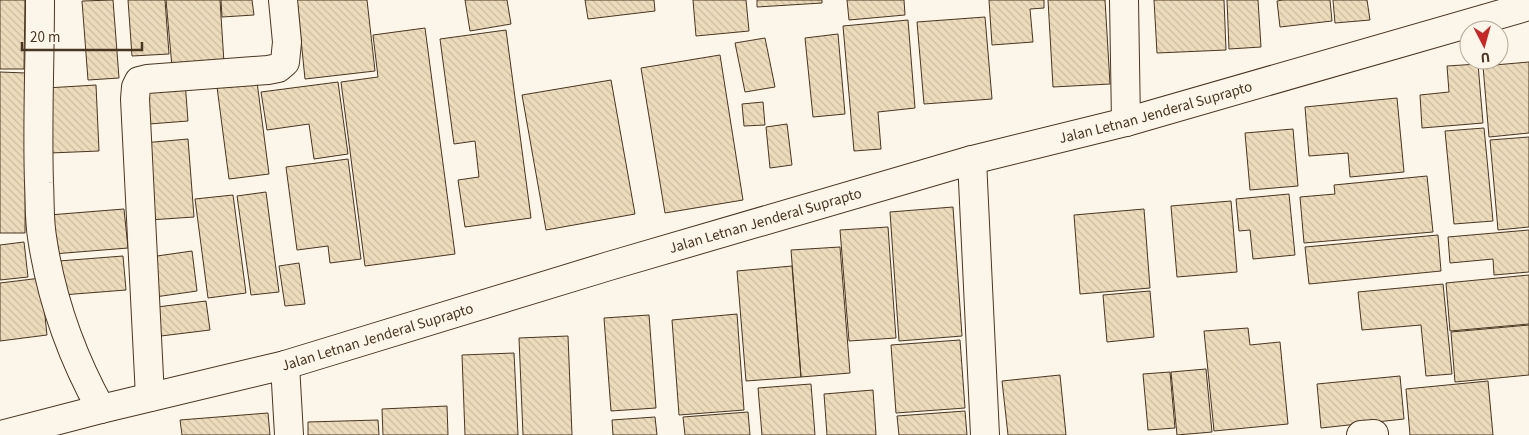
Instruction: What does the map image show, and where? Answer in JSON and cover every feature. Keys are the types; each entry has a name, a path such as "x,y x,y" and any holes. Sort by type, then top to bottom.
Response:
{"main road":[{"path":"40,0 38,160 41,234 48,274 59,313 70,344 101,409"},
{"path":"150,397 134,99 136,87 139,81 147,79 278,68 285,62 286,42 283,0"},
{"path":"1124,0 1126,122"},
{"name":"Jalan Letnan Jenderal Suprapto","path":"1,435 284,365 609,266 972,160 1126,122 1529,6"},
{"path":"972,160 985,435"},
{"path":"284,365 289,435"}],"building":[{"path":"0,0 25,0 24,69 0,69"},
{"path":"113,0 119,78 88,80 82,1"},
{"path":"128,0 165,0 169,54 132,56"},
{"path":"166,0 220,0 224,63 172,67"},
{"path":"221,0 252,0 254,15 222,17"},
{"path":"297,0 367,0 375,71 305,79"},
{"path":"465,0 507,0 511,24 470,31"},
{"path":"585,0 654,0 655,11 588,19"},
{"path":"693,0 746,0 749,31 696,36"},
{"path":"757,0 822,0 822,3 757,7"},
{"path":"847,0 904,0 905,15 849,20"},
{"path":"989,0 1044,0 1044,8 1030,9 1033,42 992,45"},
{"path":"1048,0 1105,0 1110,84 1053,87"},
{"path":"1154,0 1224,0 1226,50 1157,53"},
{"path":"1227,0 1258,0 1261,47 1229,49"},
{"path":"1330,0 1332,21 1280,27 1277,1"},
{"path":"1333,0 1367,0 1370,20 1335,23"},
{"path":"985,17 992,99 924,104 917,22"},
{"path":"908,20 915,108 878,112 881,149 854,151 843,26"},
{"path":"425,28 455,254 365,266 341,82 378,77 373,35"},
{"path":"506,30 531,218 465,227 458,180 479,177 475,141 454,144 440,39"},
{"path":"838,34 845,114 813,117 805,38"},
{"path":"765,38 775,87 745,92 735,43"},
{"path":"720,55 743,200 665,213 641,68"},
{"path":"1529,62 1529,133 1489,137 1483,70 1509,70 1509,64"},
{"path":"1459,65 1459,70 1479,70 1483,123 1422,128 1420,95 1449,92 1447,66"},
{"path":"0,72 26,73 25,233 0,233"},
{"path":"611,80 635,214 546,230 522,95"},
{"path":"185,81 188,121 149,124 146,85"},
{"path":"257,82 269,174 229,179 217,87"},
{"path":"338,82 348,154 314,159 309,124 267,130 261,92"},
{"path":"96,85 99,151 50,153 46,88"},
{"path":"1397,98 1404,172 1350,177 1348,153 1309,156 1305,107"},
{"path":"763,102 765,125 744,126 742,104"},
{"path":"787,124 792,165 770,168 766,127"},
{"path":"1484,128 1493,221 1454,224 1445,131"},
{"path":"1293,129 1298,186 1250,190 1245,133"},
{"path":"1529,137 1529,227 1498,230 1490,140"},
{"path":"188,139 194,217 149,220 143,143"},
{"path":"348,159 361,259 330,263 328,246 297,250 286,167"},
{"path":"1427,176 1433,232 1304,243 1300,197 1335,194 1334,185"},
{"path":"266,192 279,292 251,295 237,196"},
{"path":"1289,194 1295,255 1253,259 1250,230 1239,231 1236,199"},
{"path":"233,195 246,293 208,298 195,199"},
{"path":"1231,201 1237,272 1177,277 1171,206"},
{"path":"953,207 962,336 899,341 890,212"},
{"path":"124,209 128,248 53,254 49,215"},
{"path":"1144,209 1150,288 1080,294 1074,215"},
{"path":"888,227 896,338 849,341 840,230"},
{"path":"1529,230 1529,272 1494,275 1493,259 1450,263 1448,237"},
{"path":"1438,235 1441,271 1309,284 1305,247"},
{"path":"24,242 28,277 0,280 0,245"},
{"path":"840,247 850,373 801,377 791,250"},
{"path":"192,251 197,291 155,297 150,257"},
{"path":"123,256 126,290 62,295 59,261"},
{"path":"299,263 305,304 285,306 279,266"},
{"path":"792,266 801,377 746,381 737,271"},
{"path":"1529,275 1529,324 1450,331 1446,283"},
{"path":"41,278 47,335 0,341 0,283"},
{"path":"1443,284 1452,374 1426,376 1421,325 1362,330 1358,292"},
{"path":"1150,291 1154,337 1107,342 1103,295"},
{"path":"206,301 210,330 161,336 157,307"},
{"path":"737,314 744,410 679,415 672,320"},
{"path":"649,315 656,408 611,411 604,318"},
{"path":"1529,325 1529,375 1455,382 1451,332"},
{"path":"1248,328 1250,345 1280,342 1288,424 1214,431 1204,331"},
{"path":"568,336 572,435 523,435 519,338"},
{"path":"960,340 965,408 896,413 891,345"},
{"path":"514,353 518,435 465,435 462,355"},
{"path":"1206,369 1212,432 1177,435 1171,372"},
{"path":"1170,372 1175,428 1148,430 1143,374"},
{"path":"1060,375 1066,435 1008,435 1002,381"},
{"path":"1400,376 1404,419 1321,428 1317,384"},
{"path":"1488,381 1493,435 1410,435 1406,389"},
{"path":"811,384 815,435 762,435 758,388"},
{"path":"873,390 876,435 827,435 824,394"},
{"path":"447,406 448,435 383,435 382,409"},
{"path":"965,411 967,435 899,435 897,416"},
{"path":"748,412 750,435 685,435 683,417"},
{"path":"268,413 270,435 182,435 180,420"},
{"path":"655,417 657,435 613,435 612,420"},
{"path":"378,420 379,435 308,435 308,422"}]}
